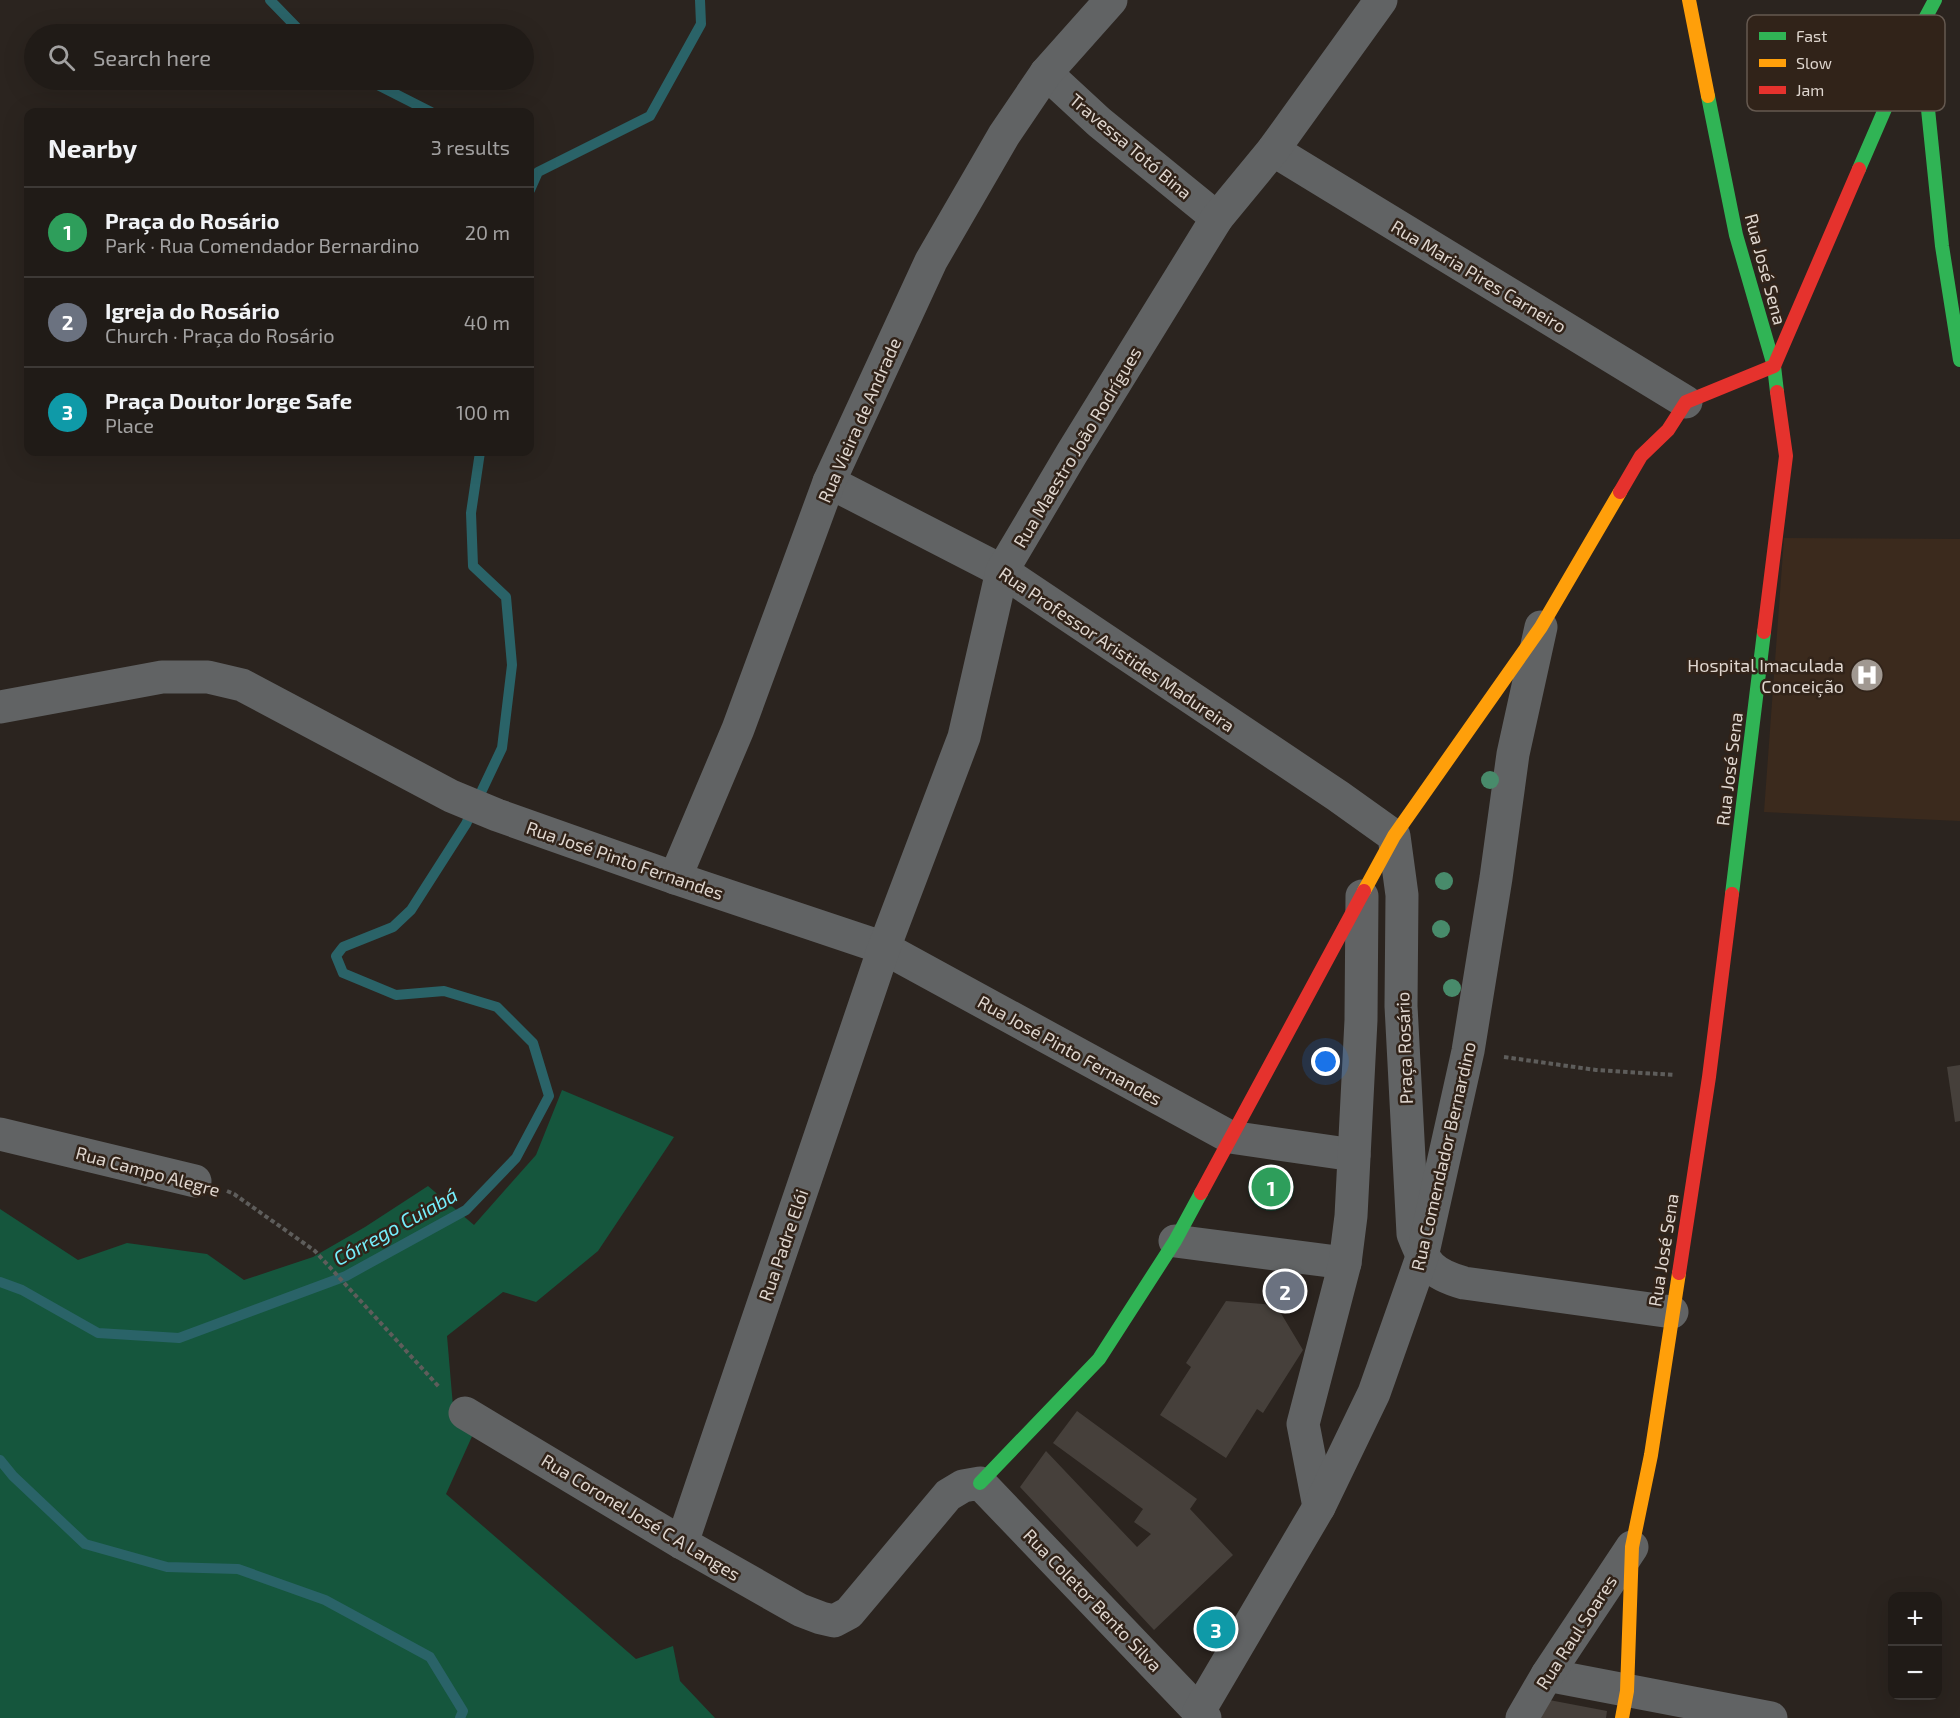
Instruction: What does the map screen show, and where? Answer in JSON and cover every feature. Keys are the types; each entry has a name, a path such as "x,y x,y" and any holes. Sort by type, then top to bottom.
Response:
{"street":[{"name":"Rua Vieira de Andrade","path":"675,878 738,729 829,482 930,261 1004,135 1046,74 1111,0"},
{"name":"Rua Maestro João Rodrígues","path":"884,948 964,737 1002,571 1217,218 1273,150 1381,0"},
{"name":"Rua José Sena","path":"1624,1704 1632,1547 1651,1455 1709,1077 1786,456 1774,366 1736,235 1689,0"},
{"path":"1917,0 1919,15"},
{"path":"1927,15 1935,0"},
{"name":"Travessa Totó Bina","path":"1046,74 1107,129 1217,218"},
{"path":"1686,402 1774,366 1884,111"},
{"path":"1928,111 1942,246 1960,360"},
{"name":"Rua Maria Pires Carneiro","path":"1273,150 1686,402"},
{"name":"Rua Comendador Bernardino","path":"980,1483 1099,1359 1175,1240 1394,836 1541,627 1641,456 1668,430 1686,402"},
{"name":"Rua Professor Aristides Madureira","path":"829,482 1002,571 1394,836"},
{"name":"Rua Comendador Bernardino","path":"1202,1715 1319,1506 1374,1393 1422,1257 1468,1052 1513,753 1541,627"},
{"name":"Rua José Pinto Fernandes","path":"0,707 162,677 208,677 242,685 451,796 497,815 884,948 1230,1137"},
{"name":"Praça Rosário","path":"1394,836 1401,895 1401,1006 1413,1234 1422,1257"},
{"path":"1319,1506 1303,1424 1346,1263 1351,1216 1361,1020 1362,896"},
{"name":"Rua Padre Elói","path":"682,1543 884,948"},
{"name":"Rua Campo Alegre","path":"0,1134 195,1180"},
{"path":"1230,1137 1354,1155"},
{"path":"1175,1240 1346,1263"},
{"path":"1422,1257 1442,1277 1464,1283 1672,1312"},
{"name":"Rua Coronel José C A Langes","path":"465,1413 682,1543 800,1610 834,1621 849,1613 948,1495 963,1486 980,1483"},
{"name":"Rua Coletor Bento Silva","path":"980,1483 1202,1715"},
{"name":"Rua Raul Soares","path":"1522,1718 1547,1675 1632,1547"},
{"path":"1547,1675 1624,1704 1771,1718"}],"path":[{"path":"1468,1052 1596,1070 1709,1077"},
{"name":"Rua Campo Alegre","path":"195,1180 234,1194 315,1251 421,1369 465,1413"}],"shaded area":[{"name":"Hospital Imaculada Conceição","path":"1784,538 1960,539 1960,821 1764,812"}],"green space":[{"path":"562,1090 674,1137 598,1251 536,1302 503,1292 447,1336 454,1418 474,1432 446,1494 636,1659 673,1646 680,1681 715,1718 0,1718 0,1209 78,1260 127,1243 207,1254 244,1280 313,1257 428,1186 474,1225 536,1155"},
{"path":"1271,1165 1287,1172 1294,1188 1287,1204 1271,1211 1255,1204 1248,1188 1255,1172"}],"building":[{"path":"1960,1065 1960,1121 1955,1122 1947,1067"},
{"path":"1226,1301 1276,1305 1303,1350 1263,1413 1257,1409 1226,1458 1160,1415 1191,1367 1186,1363"},
{"path":"1077,1411 1197,1499 1190,1509 1233,1555 1154,1630 1020,1487 1046,1451 1137,1547 1151,1534 1134,1522 1143,1509 1053,1443"},
{"path":"1544,1699 1607,1711 1606,1718 1541,1718"}],"waterway":[{"path":"270,0 293,24"},
{"name":"Córrego Cuiabá","path":"534,181 538,172 650,116 701,24 700,0"},
{"path":"388,90 423,108"},
{"name":"Córrego Cuiabá","path":"0,1282 22,1290 98,1333 179,1338 346,1276 466,1210 516,1158 549,1096 533,1043 497,1007 444,991 396,995 343,973 336,956 343,947 393,927 411,910 466,824 502,748 512,665 506,597 473,566 471,513 479,456"},
{"name":"Córrego Cuiabá","path":"0,1460 13,1476 85,1544 167,1567 238,1569 325,1600 430,1657 463,1711 460,1718"}],"traffic: fast":[{"path":"1927,15 1935,0"},
{"path":"1708,96 1736,235 1774,366 1777,392"},
{"path":"1859,169 1884,111"},
{"path":"1928,111 1942,246 1960,360"},
{"path":"1732,894 1764,632"},
{"path":"980,1483 1099,1359 1175,1241 1201,1193"}],"traffic: slow":[{"path":"1689,0 1708,96"},
{"path":"1364,891 1394,836 1541,627 1620,492"},
{"path":"1622,1718 1627,1691 1632,1547 1651,1455 1679,1273"}],"traffic: jam":[{"path":"1620,492 1641,456 1668,430 1686,402 1774,366 1859,169"},
{"path":"1764,632 1786,456 1777,392"},
{"path":"1201,1193 1364,891"},
{"path":"1679,1273 1709,1077 1732,894"}],"place":[{"name":"Hospital Imaculada Conceição","path":"1867,675"},
{"name":"Praça do Rosário","path":"1271,1187"},
{"name":"Igreja do Rosário","path":"1285,1291"},
{"name":"Praça Doutor Jorge Safe","path":"1216,1629"}]}
